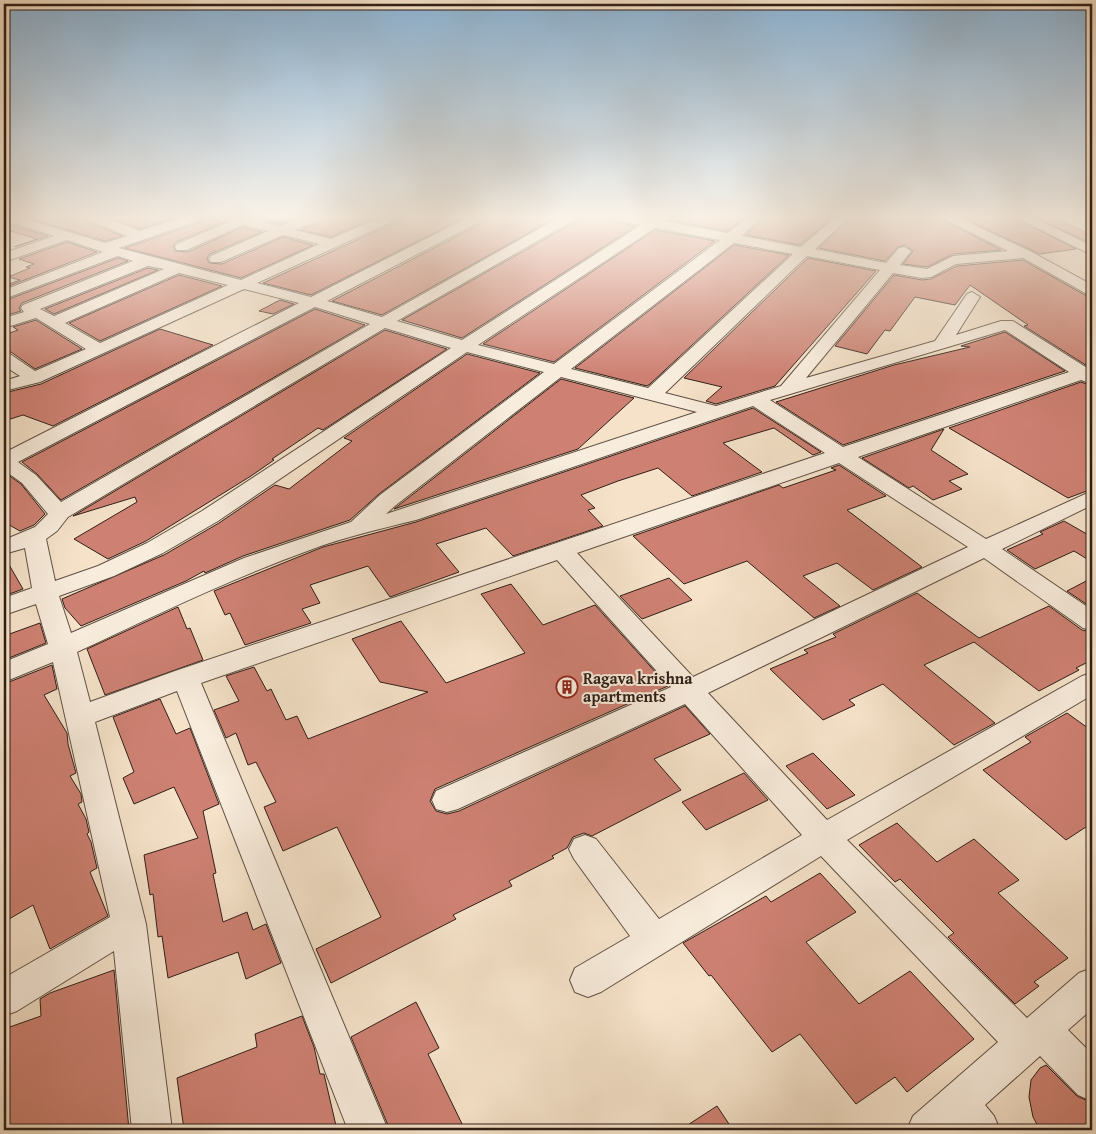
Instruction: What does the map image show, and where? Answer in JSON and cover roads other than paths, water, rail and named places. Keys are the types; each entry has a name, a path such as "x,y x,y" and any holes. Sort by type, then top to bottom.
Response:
{"street":[{"path":"4,294 62,270"},
{"path":"4,323 126,270"},
{"path":"52,323 175,270"},
{"path":"181,270 310,301 463,346 558,369 718,412"},
{"path":"4,386 34,378 276,270"},
{"path":"58,513 45,495 29,479 4,461 372,270"},
{"path":"4,547 34,537 47,530 58,513 476,270"},
{"path":"4,607 106,570 138,556 210,516 580,270"},
{"path":"359,525 388,500 689,270"},
{"path":"652,395 785,270"},
{"path":"787,390 889,270"},
{"path":"902,270 926,274 934,270"},
{"path":"1054,270 1092,291"},
{"path":"4,294 99,350"},
{"path":"941,346 972,297"},
{"path":"4,673 63,649 204,583 359,525 408,515 755,400 941,346 1007,324 1087,376"},
{"path":"4,358 34,378"},
{"path":"79,718 185,678 1087,376"},
{"path":"755,400 986,549 1092,622"},
{"path":"447,800 690,690 1092,497"},
{"path":"34,537 44,592 63,649 129,924 152,1130"},
{"path":"562,551 824,838 1033,1037 1092,1081"},
{"path":"185,678 368,1130"},
{"path":"588,980 824,838 1092,683"},
{"path":"585,849 655,941"},
{"path":"4,998 129,924"},
{"path":"927,1130 969,1118 1033,1037 1092,985"}],"place":[{"name":"Ragava krishna apartments","path":"567,687"}]}
